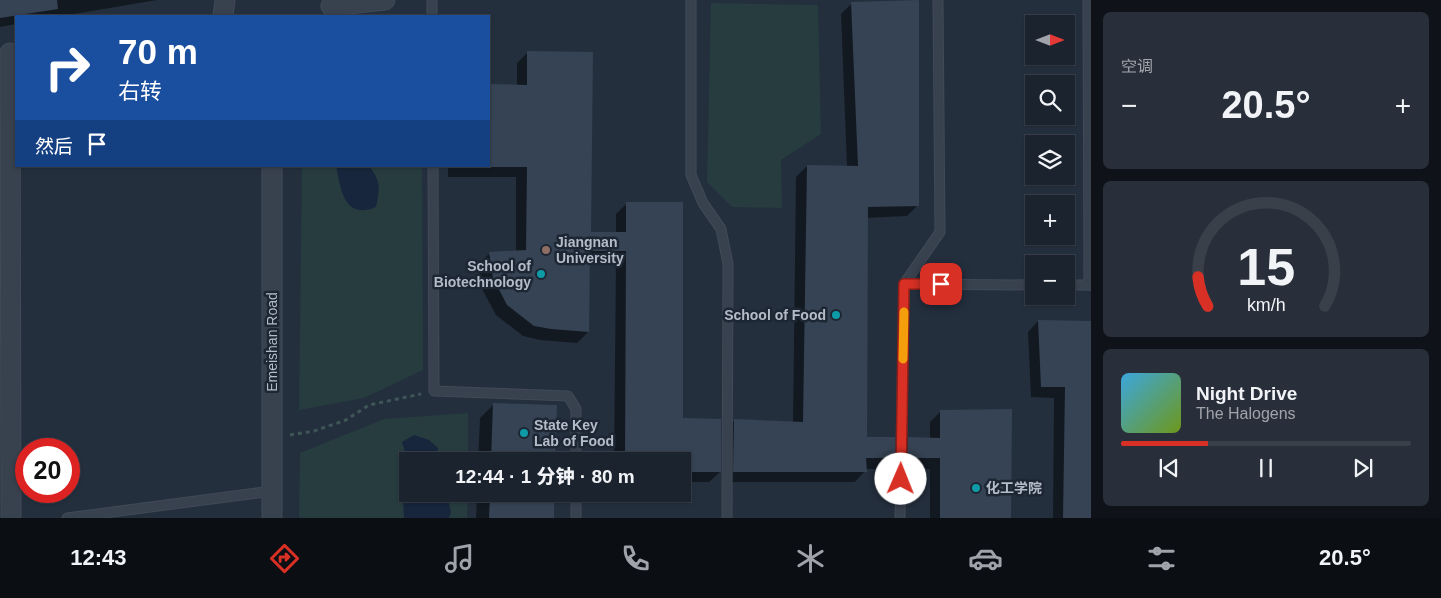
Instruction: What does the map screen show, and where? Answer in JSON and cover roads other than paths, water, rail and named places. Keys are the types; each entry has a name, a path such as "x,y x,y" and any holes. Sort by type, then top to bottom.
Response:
{"street":[{"path":"223,15 225,0"},
{"path":"330,7 385,0"},
{"path":"9,53 11,518"},
{"name":"Emeishan Road","path":"272,167 272,518"}],"lane":[{"path":"432,0 432,15"},
{"path":"691,0 691,175 703,203 720,229 728,264 727,518"},
{"path":"900,518 904,284 940,232 938,0"},
{"path":"1075,285 1090,285 1088,0"},
{"path":"433,167 434,391 568,396 576,409 576,452"},
{"path":"904,284 1025,284"},
{"path":"67,518 272,491"},
{"path":"576,502 576,518"}],"water":[{"path":"336,167 370,167 379,185 376,207 365,210 351,206 342,193"},
{"path":"414,435 429,440 438,448 437,452 405,452 402,442"},
{"path":"403,502 449,502 451,512 449,518 404,518"}],"place":[{"name":"Jiangnan University","path":"546,250"},
{"name":"School of Biotechnology","path":"541,274"},
{"name":"School of Food","path":"836,315"},
{"name":"State Key Lab of Food","path":"524,433"},
{"name":"化工学院","path":"976,488"}]}
